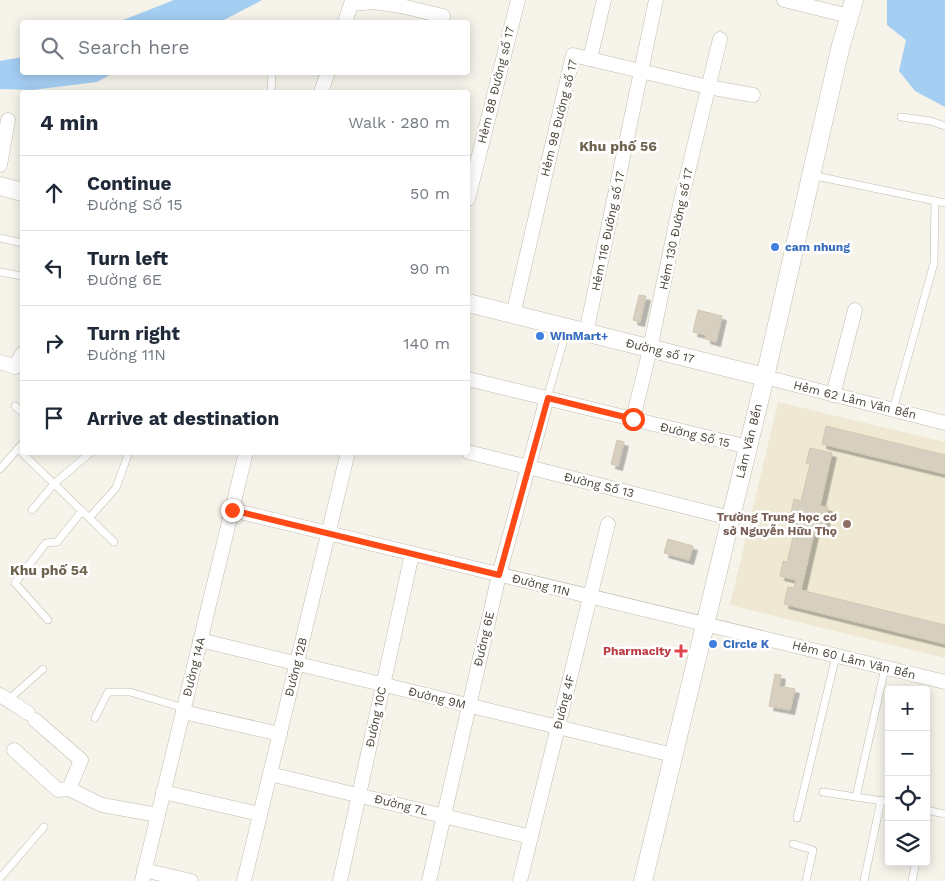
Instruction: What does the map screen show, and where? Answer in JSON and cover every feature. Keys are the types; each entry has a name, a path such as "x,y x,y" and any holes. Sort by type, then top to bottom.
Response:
{"street":[{"name":"Hẻm 88 Đường số 17","path":"470,191 518,0"},
{"path":"590,59 604,0"},
{"path":"641,71 656,0"},
{"path":"784,0 851,8"},
{"path":"346,20 351,4 374,2 402,6 444,16"},
{"name":"Lâm Văn Bền","path":"643,881 748,448 851,8"},
{"name":"Hẻm 130 Đường số 17","path":"633,419 650,349 679,209 720,39"},
{"name":"Hẻm 98 Đường số 17","path":"513,315 573,55 708,87 753,95"},
{"name":"Hẻm 116 Đường số 17","path":"586,333 641,71"},
{"path":"322,90 327,75"},
{"path":"0,165 8,120"},
{"path":"0,186 20,191"},
{"name":"Đường số 17","path":"470,304 764,378"},
{"path":"833,395 855,310"},
{"path":"0,362 16,367 20,358"},
{"name":"Hẻm 62 Lâm Văn Bền","path":"764,378 945,423"},
{"name":"Đường Số 15","path":"470,379 748,448"},
{"name":"Đường 6E","path":"429,881 499,575 548,398"},
{"name":"Đường Số 13","path":"470,453 730,518"},
{"name":"Đường 14A","path":"143,875 245,455"},
{"name":"Đường 12B","path":"244,881 347,455"},
{"name":"Đường 11N","path":"232,510 705,624"},
{"name":"Đường 4F","path":"520,881 608,524"},
{"name":"Đường 10C","path":"340,881 412,554"},
{"name":"Hẻm 60 Lâm Văn Bền","path":"705,624 945,682"},
{"name":"Đường 9M","path":"200,640 673,755"},
{"path":"4,698 32,717 81,760 69,788"},
{"path":"183,710 280,734"},
{"path":"14,750 58,790 69,788 102,805 158,815"},
{"name":"Đường 7L","path":"270,774 531,837"},
{"path":"163,792 260,814"},
{"path":"143,875 191,881"}],"lane":[{"path":"270,90 272,75"},
{"path":"901,117 930,121 945,126"},
{"path":"811,175 945,203"},
{"path":"893,410 934,263 935,201"},
{"path":"0,238 20,243"},
{"path":"0,272 20,276"},
{"path":"548,398 567,328"},
{"path":"15,406 20,410"},
{"path":"0,469 20,447"},
{"path":"27,455 54,484 114,542"},
{"path":"32,510 54,484 88,455"},
{"path":"89,518 116,488 128,455"},
{"path":"48,620 15,583 46,544 58,542 82,512"},
{"path":"797,818 836,656"},
{"path":"856,796 885,668"},
{"path":"4,698 43,669"},
{"path":"94,718 108,692 130,692 183,710"},
{"path":"823,792 885,801 864,881"},
{"path":"930,811 945,814"},
{"path":"0,878 44,826"},
{"path":"793,844 813,850 806,881"},
{"path":"912,881 915,866"}],"shaded area":[{"name":"Trường Trung học cơ sở Nguyễn Hữu Thọ","path":"778,402 945,442 945,658 730,605"}],"water":[{"path":"174,0 262,0 224,20 123,20"},
{"path":"887,0 945,0 945,107 915,91 899,71 906,40 887,25"},
{"path":"20,57 20,75 109,75 97,82 32,90 0,89 0,61"}],"building":[{"path":"639,295 646,296 640,322 633,320"},
{"path":"698,310 722,316 716,342 706,339 706,335 693,332"},
{"path":"826,426 945,455 945,474 822,444"},
{"path":"617,440 624,442 618,466 611,464"},
{"name":"Trường Trung học cơ sở Nguyễn Hữu Thọ","path":"810,448 832,453 820,506 828,507 823,531 815,529 801,590 945,625 945,644 784,604 788,587 794,588 796,580 780,576 783,561 787,562 796,524 789,522 794,499 801,501 810,464 806,463"},
{"path":"668,539 693,546 689,560 664,553"},
{"path":"775,674 781,675 779,686 795,689 790,710 769,706"}],"place":[{"name":"cam nhung","path":"775,247"},
{"name":"WinMart+","path":"540,336"},
{"name":"Trường Trung học cơ sở Nguyễn Hữu Thọ","path":"847,524"},
{"name":"Circle K","path":"713,644"},
{"name":"Pharmacity","path":"681,651"}],"district":[{"name":"Khu phố 56","path":"618,146"},
{"name":"Khu phố 54","path":"49,570"}],"route":[{"path":"232,510 499,575 548,398 633,419"}]}
